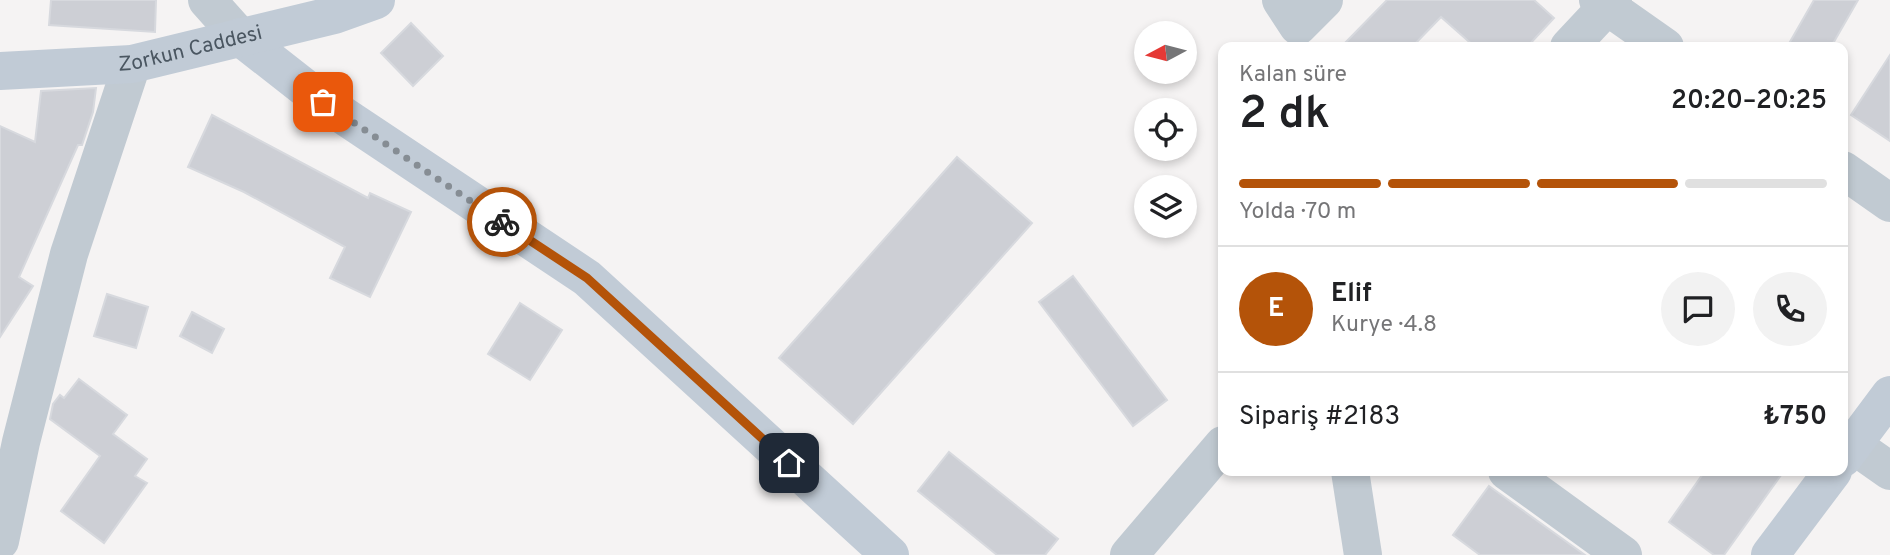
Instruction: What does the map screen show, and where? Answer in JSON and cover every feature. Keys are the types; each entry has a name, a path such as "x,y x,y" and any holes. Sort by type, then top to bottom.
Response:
{"street":[{"path":"206,0 240,37 323,102 587,278 890,555"},
{"name":"Zorkun Caddesi","path":"0,71 132,64 334,15 376,0"},
{"path":"1281,0 1298,26 1324,0"},
{"path":"1573,42 1606,2 1658,42"},
{"path":"0,541 21,442 69,254 132,64"},
{"path":"1848,174 1890,203"},
{"path":"1848,447 1890,395"},
{"path":"1129,555 1218,451"},
{"path":"1848,455 1890,471"},
{"path":"1351,476 1363,555"},
{"path":"1514,476 1623,555"},
{"path":"1770,555 1827,476"}],"building":[{"path":"51,0 156,0 155,32 49,25"},
{"path":"1387,0 1534,0 1554,18 1532,42 1469,42 1441,17 1417,42 1346,42"},
{"path":"1814,0 1858,0 1834,42 1790,42"},
{"path":"411,23 443,56 413,86 381,53"},
{"path":"1890,55 1890,141 1851,115"},
{"path":"96,88 93,112 82,145 78,145 19,277 33,286 0,337 0,126 35,142 41,91"},
{"path":"212,115 368,198 370,193 411,212 370,297 330,278 345,247 244,192 188,167"},
{"path":"957,157 1032,223 853,424 779,358"},
{"path":"1073,276 1167,400 1133,426 1039,302"},
{"path":"107,294 148,307 136,348 94,336"},
{"path":"520,303 562,330 530,380 488,354"},
{"path":"192,312 224,329 212,353 180,336"},
{"path":"79,379 127,415 113,434 147,459 135,476 147,483 104,543 61,511 100,456 50,419 53,404 60,395 64,398"},
{"path":"949,452 1058,539 1045,555 997,555 918,491"},
{"path":"1701,476 1780,476 1724,555 1714,555 1669,522"},
{"path":"1489,486 1585,555 1480,555 1453,535"}],"way so far":[{"path":"323,102 502,222"}],"route":[{"path":"502,222 587,278 789,463"}]}
